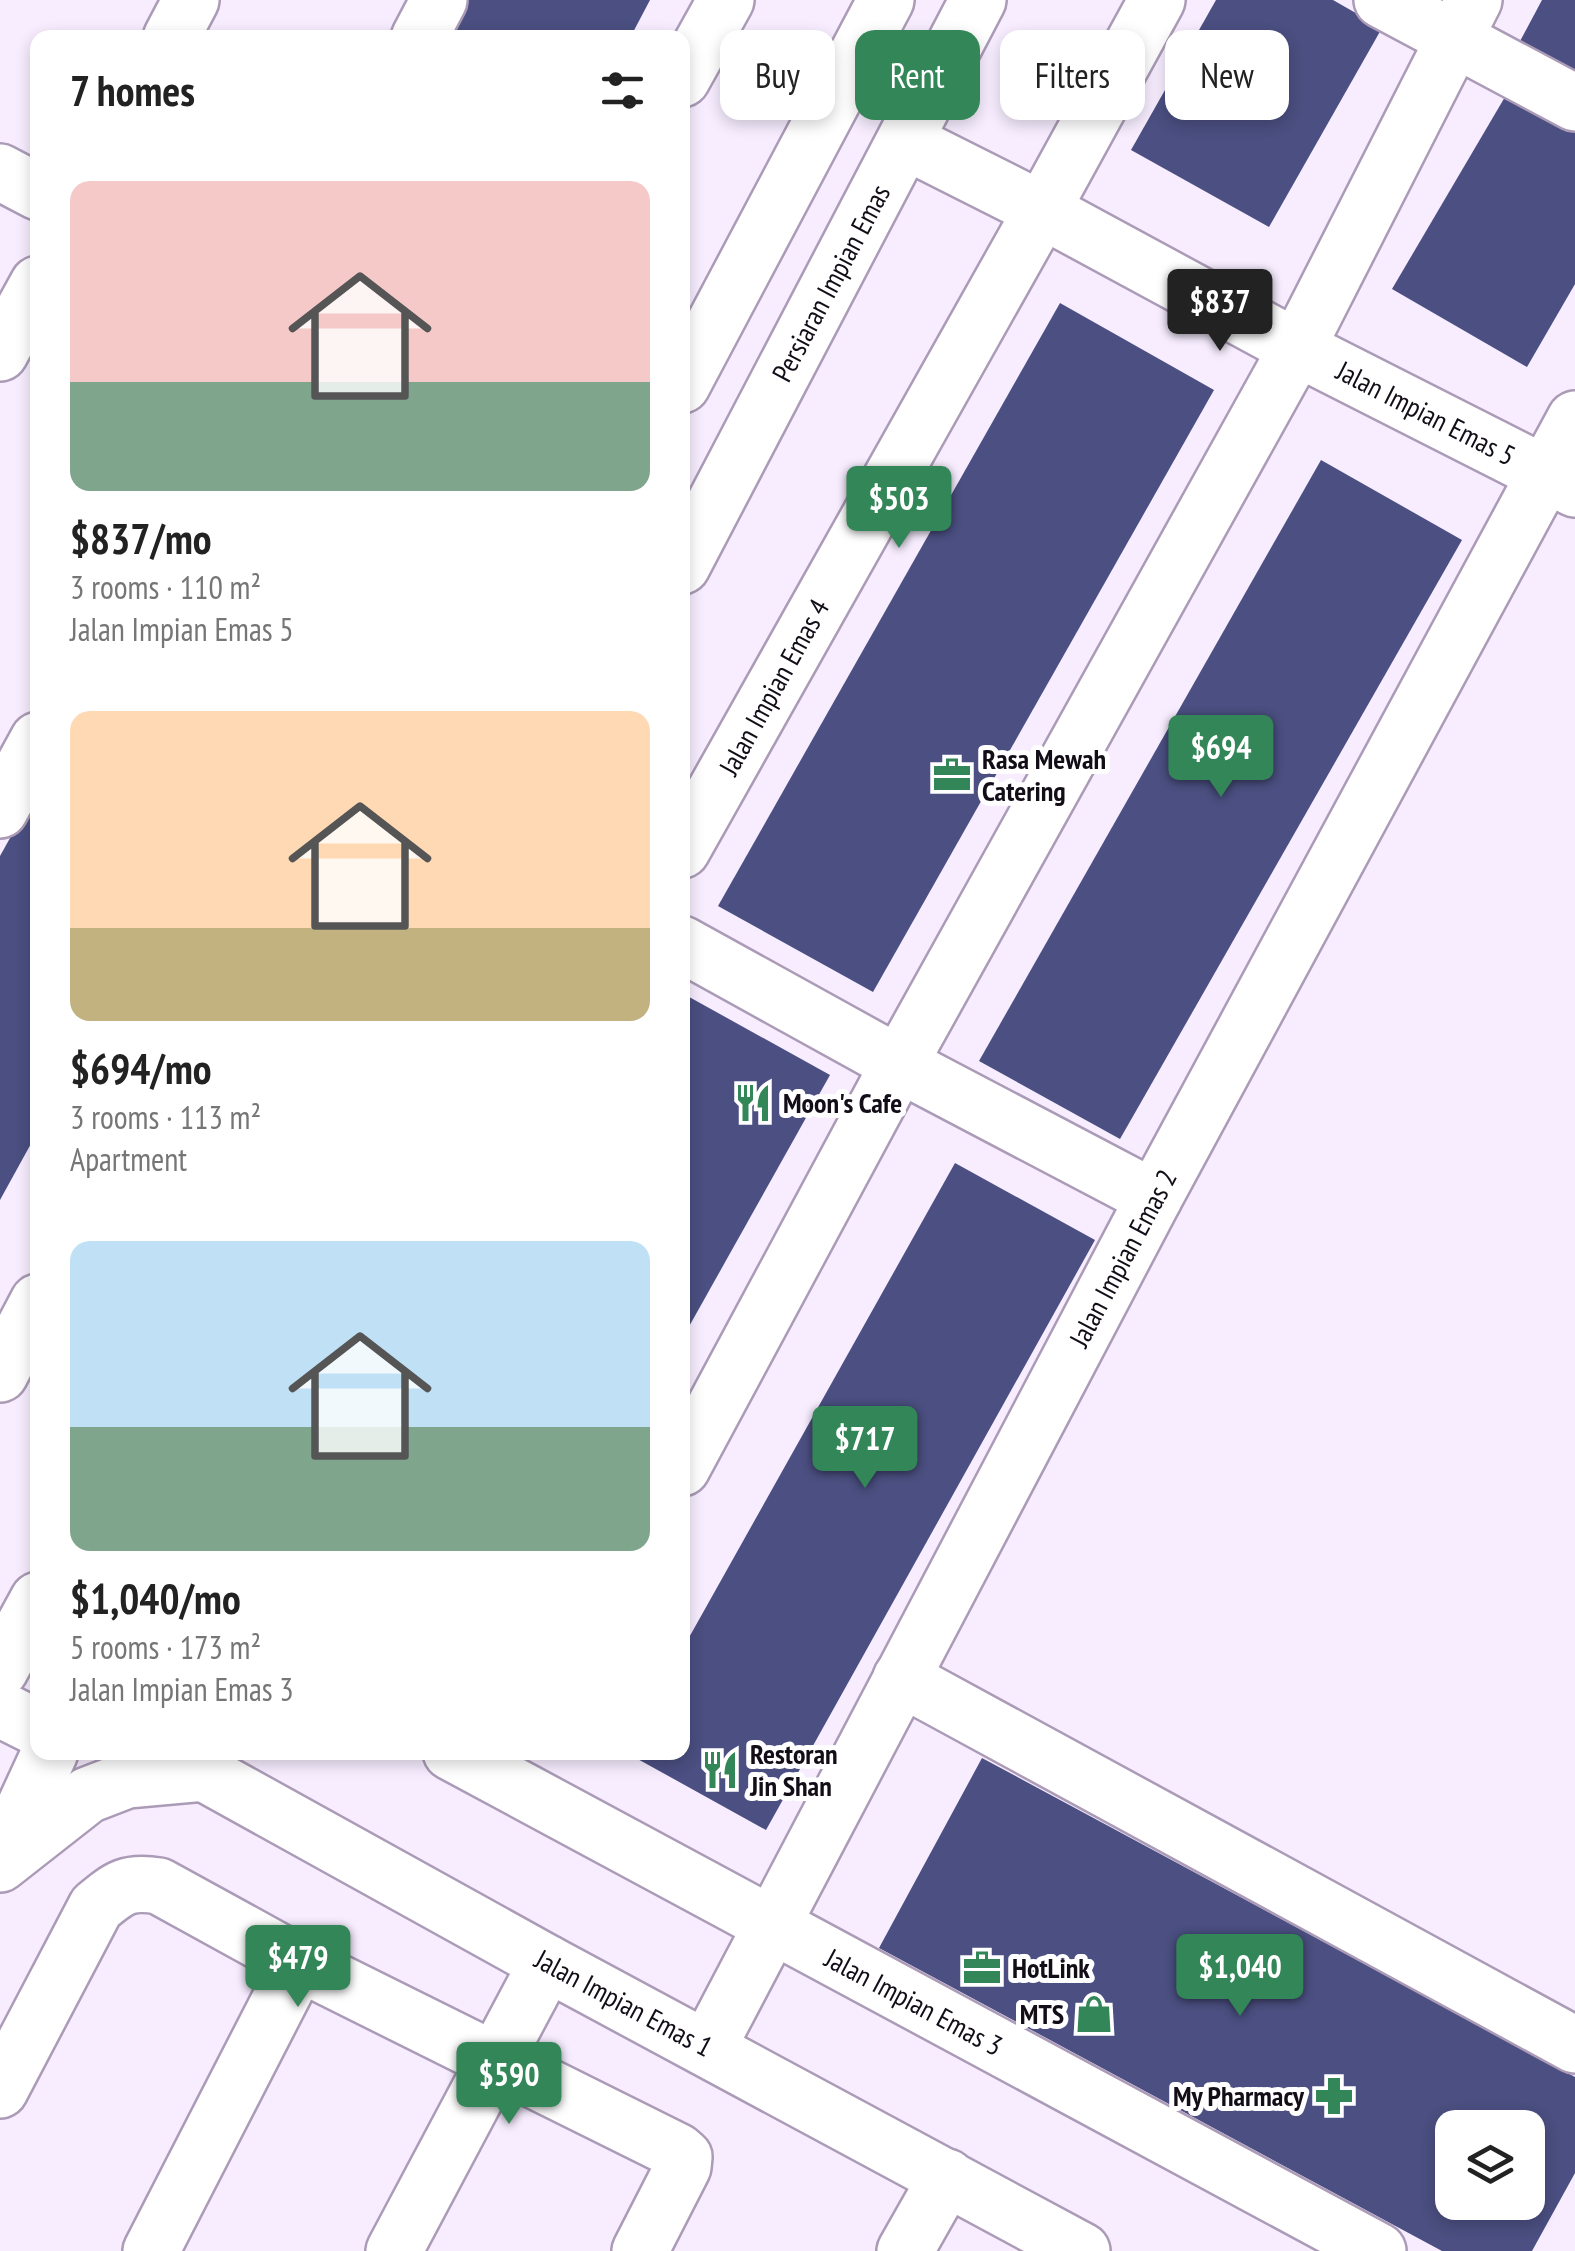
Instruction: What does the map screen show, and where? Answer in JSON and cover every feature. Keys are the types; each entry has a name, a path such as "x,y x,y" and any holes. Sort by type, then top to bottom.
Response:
{"street":[{"path":"174,30 191,0"},
{"path":"423,30 439,0"},
{"path":"690,65 726,0"},
{"path":"690,370 886,0"},
{"name":"Persiaran Impian Emas","path":"690,551 978,0"},
{"name":"Jalan Impian Emas 4","path":"690,836 1156,0"},
{"path":"1382,0 1464,19 1575,104"},
{"path":"690,1453 900,1064 1297,348 1464,19"},
{"name":"Jalan Impian Emas 5","path":"905,140 1560,482"},
{"path":"0,172 30,188"},
{"path":"0,354 30,299"},
{"name":"Jalan Impian Emas 2","path":"708,2048 1154,1198 1560,482 1575,419"},
{"path":"0,810 30,755"},
{"path":"690,948 1154,1198"},
{"path":"0,1374 30,1317"},
{"path":"901,1678 1575,2045"},
{"path":"0,1709 30,1724"},
{"path":"0,1862 46,1760"},
{"path":"0,1862 88,1795 185,1760"},
{"name":"Jalan Impian Emas 1","path":"190,1760 548,1962 1082,2251"},
{"name":"Jalan Impian Emas 3","path":"486,1760 521,1768 773,1926 1378,2251"},
{"path":"0,2090 96,1907 120,1887 139,1883 159,1886 299,1963 677,2151 684,2157 681,2172 640,2251"},
{"path":"394,2251 548,1962"},
{"path":"151,2251 299,1963"},
{"path":"905,2251 947,2178"}],"building":[{"path":"458,0 650,0 634,30 442,30"},
{"path":"1216,0 1333,0 1382,28 1269,227 1131,150 1165,90 1165,120 1289,120 1289,30 1199,30"},
{"path":"1542,0 1575,0 1575,72 1519,43"},
{"path":"1512,85 1575,122 1575,284 1527,367 1392,289"},
{"path":"1060,303 1214,390 873,992 718,906"},
{"path":"1321,460 1462,540 1120,1139 979,1061"},
{"path":"30,802 30,1146 0,1200 0,856"},
{"path":"690,997 830,1075 690,1325"},
{"path":"955,1163 1095,1240 766,1830 639,1760 690,1760 690,1636"},
{"path":"982,1758 1575,2077 1575,2173 1532,2251 1442,2251 879,1948"}],"place":[{"name":"Rasa Mewah Catering","path":"952,775"},
{"name":"Moon's Cafe","path":"753,1103"},
{"name":"Restoran Jin Shan","path":"720,1770"},
{"name":"HotLink","path":"982,1968"},
{"name":"MTS","path":"1094,2014"},
{"name":"My Pharmacy","path":"1334,2096"}]}
